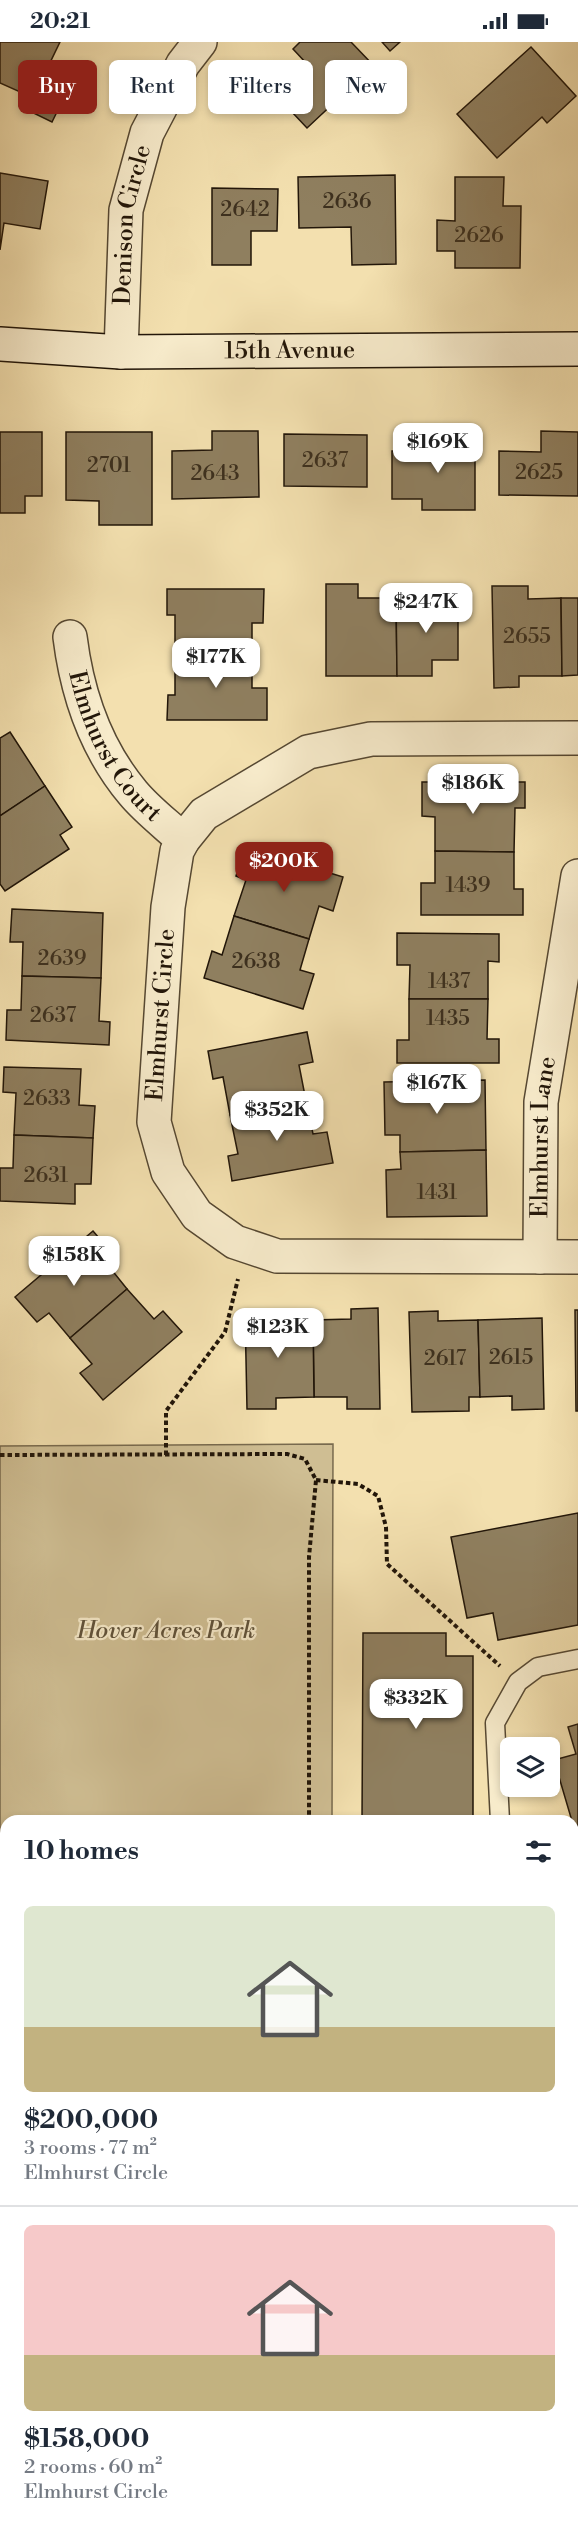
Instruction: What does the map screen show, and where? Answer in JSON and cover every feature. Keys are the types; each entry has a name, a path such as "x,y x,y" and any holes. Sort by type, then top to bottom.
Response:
{"street":[{"name":"Denison Circle","path":"121,352 126,210 147,133 183,64 200,42"},
{"name":"15th Avenue","path":"0,344 121,352 578,349"},
{"name":"Elmhurst Court","path":"70,637 74,671 96,736 133,793 183,840"},
{"name":"Elmhurst Circle","path":"578,738 371,739 308,752 204,814 177,851 168,907 154,1122 168,1172 197,1215 235,1242 277,1256 578,1257"},
{"name":"Elmhurst Lane","path":"540,1257 541,1102 578,876"}],"lane":[{"path":"500,1815 495,1723 518,1682 538,1667 578,1659"}],"path":[{"path":"166,1455 166,1411 225,1332 245,1245"},
{"path":"0,1455 287,1454 305,1459 316,1480 309,1557 309,1815"},
{"path":"316,1480 358,1484 378,1496 386,1527 387,1564 518,1682"}],"green space":[{"name":"Hover Acres Park","path":"333,1444 332,1815 0,1815 0,1446"}],"building":[{"path":"0,42 60,42 51,60 18,60 18,91 0,83"},
{"path":"300,42 351,42 368,60 325,60 325,111 307,128 294,114 313,114 313,60 303,60 293,49"},
{"path":"382,42 400,42 390,51"},
{"path":"531,47 576,96 547,123 542,117 497,158 457,114"},
{"path":"36,114 56,114 52,122"},
{"path":"0,173 48,181 40,229 4,223 0,250"},
{"path":"395,175 396,264 352,265 351,227 299,228 298,177"},
{"path":"455,177 504,177 503,206 521,206 520,268 455,268 455,251 437,251 437,220 455,221"},
{"path":"212,188 278,189 277,231 251,231 251,265 212,265"},
{"path":"212,431 258,431 259,497 172,499 172,451 212,450"},
{"path":"541,431 578,432 578,496 499,495 499,451 541,452"},
{"path":"0,432 42,432 42,496 25,496 25,513 0,513"},
{"path":"66,432 152,432 152,525 99,525 99,501 66,500"},
{"path":"434,433 475,433 475,510 422,510 422,499 392,499 392,451 434,451"},
{"path":"284,434 367,435 367,487 284,486"},
{"path":"326,584 358,584 358,598 396,598 397,676 326,676"},
{"path":"492,586 528,586 528,599 561,598 562,676 519,676 519,687 494,688"},
{"path":"167,589 264,589 263,623 252,623 252,654 175,653 175,615 167,615"},
{"path":"396,598 458,598 458,660 432,660 432,676 397,676"},
{"path":"561,598 578,598 578,675 562,676"},
{"path":"175,653 252,654 252,688 267,688 267,720 167,720 168,695 175,695"},
{"path":"10,732 45,786 0,816 0,738"},
{"path":"422,782 525,782 525,808 515,808 514,852 435,851 435,817 422,816"},
{"path":"45,786 72,827 60,835 69,849 5,891 0,884 0,816"},
{"path":"245,847 343,877 333,911 319,906 309,939 234,916 246,880 236,876"},
{"path":"435,851 514,852 514,889 523,889 523,915 421,915 421,883 435,883"},
{"path":"12,909 103,913 101,978 22,976 23,942 10,942"},
{"path":"234,916 309,939 300,970 314,974 303,1009 204,978 212,951 222,955"},
{"path":"397,933 499,934 499,962 488,961 488,999 409,999 410,965 397,965"},
{"path":"22,976 101,978 99,1021 110,1022 109,1045 6,1040 7,1010 21,1010"},
{"path":"409,999 488,999 487,1039 499,1039 499,1063 397,1063 397,1040 409,1040"},
{"path":"307,1032 313,1062 299,1065 306,1101 230,1115 223,1077 213,1079 208,1051"},
{"path":"4,1067 81,1069 79,1105 95,1106 93,1138 14,1135 16,1093 3,1092"},
{"path":"485,1080 486,1150 400,1152 400,1135 385,1135 384,1082"},
{"path":"306,1101 313,1134 327,1132 333,1163 232,1181 228,1156 238,1154 230,1115"},
{"path":"14,1135 93,1138 91,1184 75,1184 75,1204 0,1201 0,1168 13,1168"},
{"path":"486,1150 487,1216 387,1217 386,1170 401,1169 400,1152"},
{"path":"93,1231 111,1252 103,1259 127,1289 70,1338 49,1313 37,1322 15,1297"},
{"path":"127,1289 154,1319 163,1311 182,1332 103,1400 80,1373 92,1364 70,1338"},
{"path":"378,1308 380,1409 347,1409 347,1397 314,1397 313,1320 351,1319 351,1309"},
{"path":"245,1310 272,1310 272,1320 313,1320 314,1397 276,1398 276,1409 247,1409"},
{"path":"575,1310 578,1310 578,1411 576,1411"},
{"path":"438,1311 438,1321 478,1320 480,1397 469,1397 469,1411 412,1412 409,1312"},
{"path":"542,1318 544,1409 512,1410 512,1396 480,1397 478,1320"},
{"path":"578,1513 578,1625 498,1640 493,1613 467,1618 451,1537"},
{"path":"363,1633 446,1633 446,1656 473,1656 473,1815 362,1815"},
{"path":"578,1724 578,1815 570,1815 560,1780 560,1758 576,1754 568,1727"}]}
